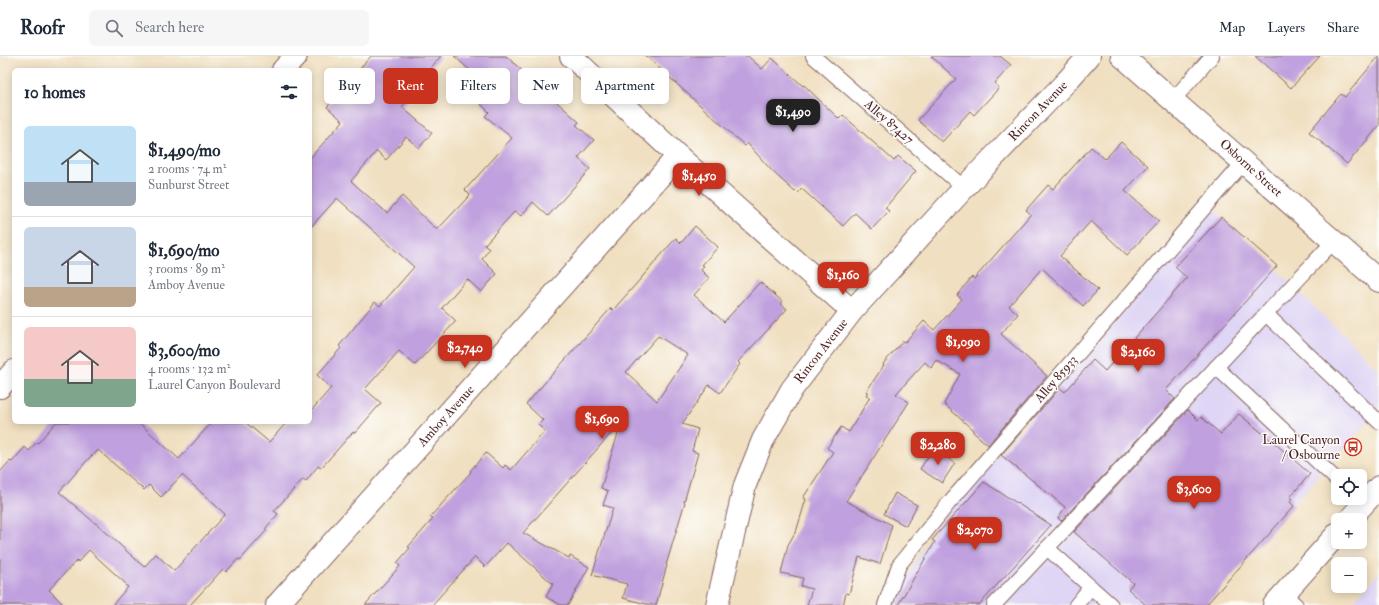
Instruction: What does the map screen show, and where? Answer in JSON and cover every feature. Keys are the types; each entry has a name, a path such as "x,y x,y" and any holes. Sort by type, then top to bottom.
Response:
{"street":[{"path":"285,68 296,56"},
{"path":"571,56 678,156 852,311"},
{"name":"Rincon Avenue","path":"717,605 745,486 763,440 792,389 852,311 964,188 1067,81 1089,56"},
{"name":"Osborne Street","path":"1122,56 1379,281"},
{"name":"Amboy Avenue","path":"277,605 678,156"},
{"path":"0,387 12,373"},
{"path":"1356,507 1379,486"},
{"path":"1284,601 1331,542"}],"lane":[{"name":"Alley 87427","path":"813,56 964,188"},
{"path":"1173,100 1212,56"},
{"name":"Alley 85933","path":"885,605 899,565 948,504 1244,162"},
{"path":"994,605 1334,241"},
{"path":"1266,314 1379,422"},
{"path":"1216,367 1331,474"},
{"path":"1047,548 1111,605"},
{"path":"1076,605 1091,587"}],"shaded area":[{"path":"1214,209 1379,370 1379,409 1203,605 893,605 896,596 937,525"},
{"path":"1379,573 1379,605 1350,605 1361,593 1367,593 1367,586"}],"building":[{"path":"371,56 441,56 431,68 383,68 383,104 404,104 402,107 432,133 419,148 406,137 386,160 377,151 351,181 387,213 402,196 437,230 470,195 465,190 512,138 485,116 489,112 481,104 510,104 510,68 467,68 454,56 506,56 519,68 518,68 518,104 559,104 579,122 576,125 594,140 578,158 590,169 548,216 533,202 521,216 515,211 484,245 489,249 482,259 497,274 481,292 467,279 442,308 456,321 415,365 399,351 365,389 381,403 355,433 353,432 321,468 318,466 306,481 303,479 274,511 278,514 265,529 267,530 240,560 238,559 226,572 223,569 190,605 112,605 128,587 89,550 78,562 77,560 49,590 64,605 0,605 0,472 10,461 12,462 25,447 29,451 54,424 140,424 179,459 210,424 247,424 269,442 285,424 312,424 312,410 331,388 317,375 341,348 339,346 375,302 380,306 414,267 337,198 312,226 312,156 343,121 327,107 330,104 375,104 375,68 361,68","holes":["98,450 144,490 149,485 161,497 182,475 225,514 174,571 156,554 144,567 96,523 59,492"]},
{"path":"646,56 748,56 762,69 772,58 803,86 804,85 839,119 843,115 894,161 898,156 916,171 885,208 889,211 872,229 855,213 843,226 802,189 798,193 796,191 795,192 773,172 747,143 745,146 669,77 669,68 659,68"},
{"path":"931,56 1000,56 1011,65 995,83 999,88 974,115 970,111 942,142 918,120 956,79"},
{"path":"1255,56 1320,56 1291,88"},
{"path":"1379,56 1379,126 1347,164 1309,132 1341,94 1345,97"},
{"path":"1121,142 1148,166 1125,191 1159,221 1127,255 1091,221 1060,256 1098,290 1083,306 1042,268 1009,306 1018,314 1001,334 1047,376 988,445 944,404 960,374 936,360 931,368 925,362 896,394 909,402 846,501 892,525 880,564 859,557 849,594 846,593 843,605 807,605 812,589 801,586 803,578 781,573 788,545 797,529 806,499 803,498 833,452 827,448 841,427 849,432 870,397 866,395 868,392 866,392 884,365 883,364 903,341 905,342 924,321 934,330 962,299 957,295 972,277 974,279 1031,214 1026,210 1048,185 1053,189 1091,147 1105,159"},
{"path":"1221,217 1277,266 1166,390 1175,399 1061,521 1058,518 1065,507 1001,455 1060,388 1065,392 1093,360 1105,371 1187,278 1175,267"},
{"path":"695,226 718,247 702,265 704,266 701,270 709,278 694,295 724,322 760,282 783,302 781,304 787,309 738,362 740,364 720,393 709,385 682,424 698,429 692,451 698,453 656,605 650,605 623,598 627,584 592,575 613,508 603,505 608,491 601,488 622,421 523,533 589,567 568,605 561,605 546,597 553,584 507,543 485,567 475,557 432,605 365,605 400,566 397,563 410,548 408,547 433,519 430,517 471,472 470,471 486,453 503,468 505,465 511,470 545,431 538,425 543,420 526,404 611,308 613,310 676,238 681,243","holes":["658,336 688,355 657,401 626,372"]},
{"path":"1188,410 1198,420 1201,417 1221,434 1239,414 1310,474 1290,497 1292,499 1290,502 1294,506 1206,605 1146,605 1128,589 1133,583 1074,532"},
{"path":"933,449 955,463 942,483 920,469"},
{"path":"984,482 1051,525 979,605 898,605 935,542 932,540"},
{"path":"895,493 917,505 906,526 884,514"}],"place":[{"name":"Laurel Canyon / Osbourne","path":"1353,447"}]}
